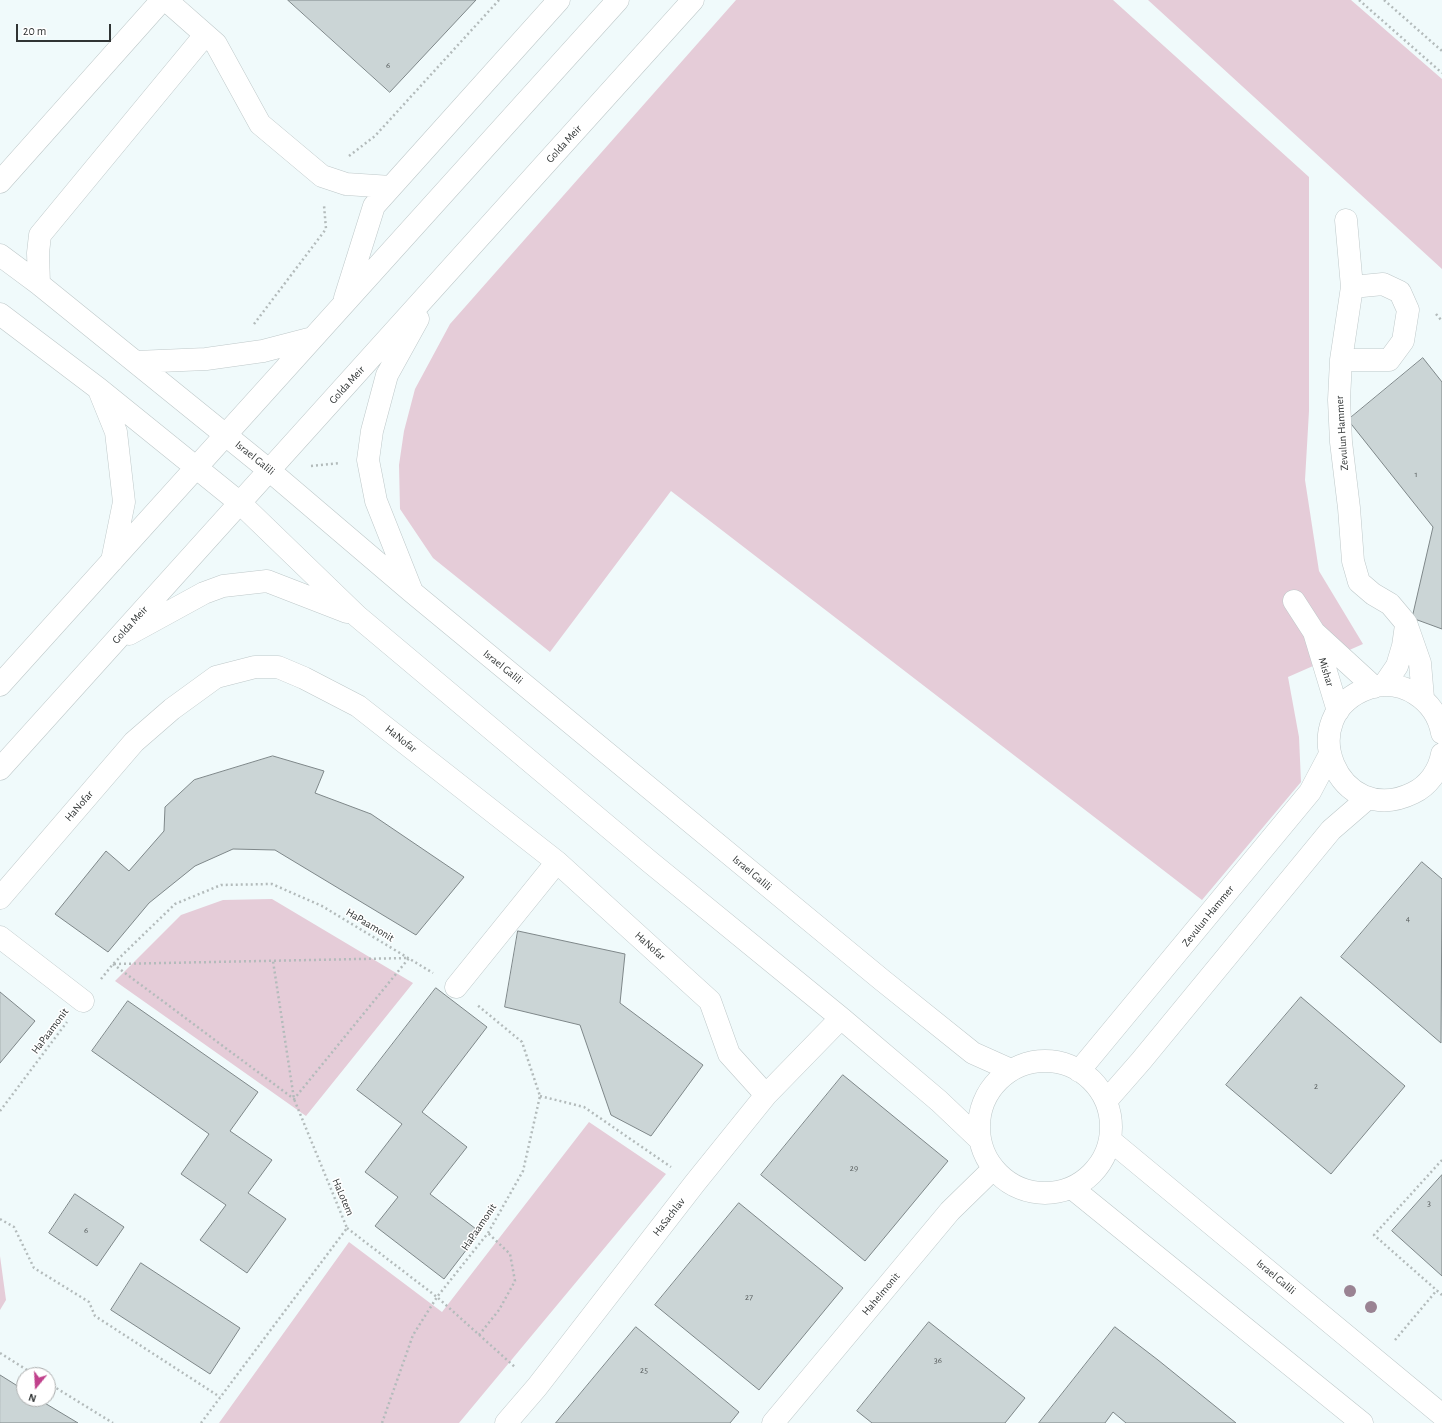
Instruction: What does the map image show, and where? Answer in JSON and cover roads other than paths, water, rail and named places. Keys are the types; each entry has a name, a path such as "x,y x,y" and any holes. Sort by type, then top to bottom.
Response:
{"street":[{"path":"0,182 162,0"},
{"path":"166,0 216,44 260,124 322,176 346,184 391,187"},
{"path":"343,305 374,206 559,0"},
{"path":"0,685 618,0"},
{"name":"Golda Meir","path":"0,769 693,0"},
{"path":"39,284 38,253 40,235 205,35"},
{"name":"Zevulun Hammer","path":"1346,220 1352,287 1342,360 1339,400 1341,442 1349,508 1353,560 1359,582 1390,604 1406,623 1420,663 1423,698"},
{"name":"Israel Galili","path":"0,255 39,284 227,435 412,592 955,1039 973,1053 1011,1070"},
{"path":"1342,360 1389,360 1403,340 1408,310 1400,292 1384,284 1352,287"},
{"path":"412,592 376,501 368,460 372,431 387,375 436,286"},
{"path":"0,314 99,389 240,503 357,616 656,867 841,1018 939,1101 979,1139"},
{"path":"136,362 213,358 263,351 314,338"},
{"path":"99,389 116,432 124,502 112,561"},
{"path":"116,641 204,593 224,586 267,581 357,616"},
{"name":"Mishar","path":"1294,601 1314,632 1338,711"},
{"path":"1379,686 1397,666 1403,646 1406,623"},
{"name":"Mishar","path":"1314,632 1379,686"},
{"name":"HaNofar","path":"0,898 134,742 172,709 216,677 254,668 278,667 304,678 358,706 557,862 710,1001 730,1054 766,1095"},
{"path":"1441,728 1433,710 1423,698 1398,686 1379,686 1360,691 1348,700 1338,711 1331,725 1328,740 1329,756 1337,774 1351,789 1368,798 1386,801 1403,798 1419,791 1437,780 1442,754"},
{"name":"Zevulun Hammer","path":"1079,1070 1310,792 1329,756"},
{"path":"1106,1101 1331,830 1368,798"},
{"path":"456,987 557,862"},
{"path":"0,937 83,1001"},
{"name":"HaSachlav","path":"506,1423 537,1387 695,1183 766,1095 841,1018"},
{"path":"1033,1062 1057,1062 1079,1070 1095,1084 1106,1101 1111,1120 1110,1140 1103,1160 1090,1176 1072,1188 1052,1194 1030,1192 1010,1184 993,1169 984,1155 979,1139 978,1123 981,1107 988,1092 998,1080 1011,1070 1033,1062"},
{"name":"Israel Galili","path":"1110,1140 1442,1415"},
{"name":"Hahelmonit","path":"773,1423 950,1211 993,1169"},
{"path":"1072,1188 1362,1423"}]}
